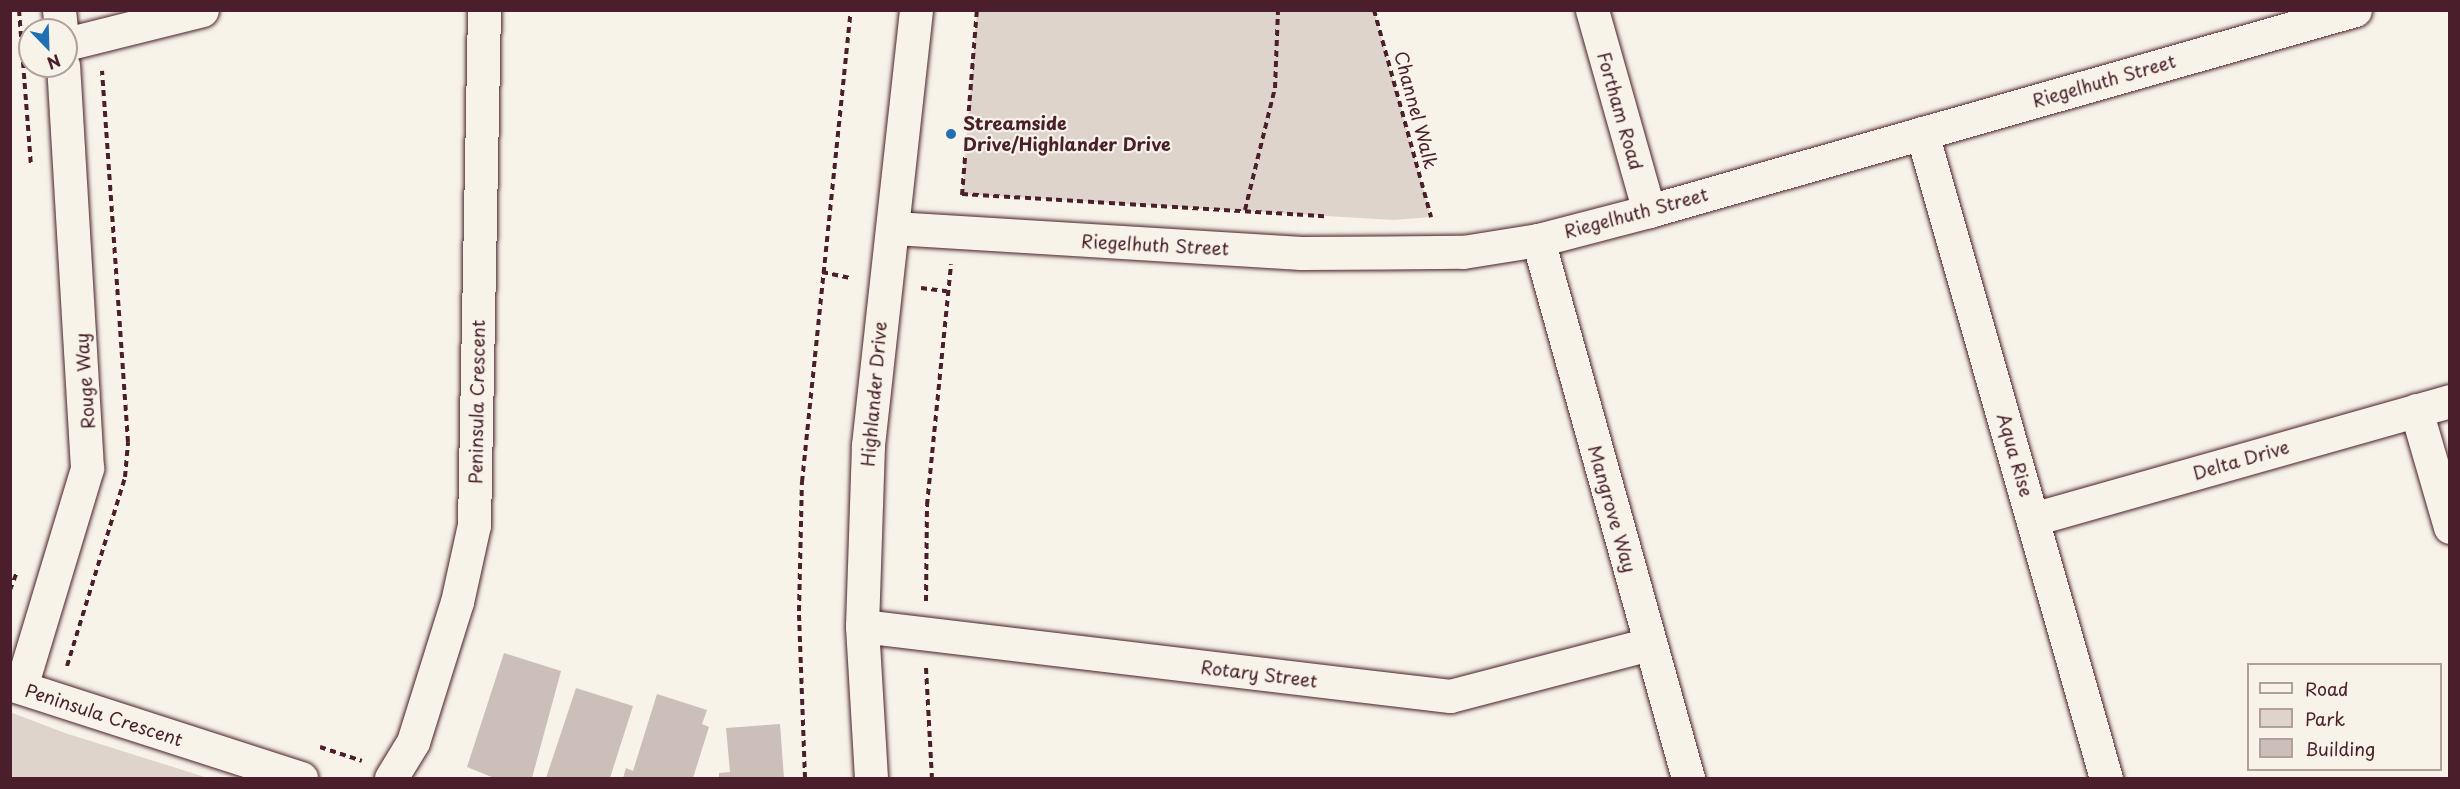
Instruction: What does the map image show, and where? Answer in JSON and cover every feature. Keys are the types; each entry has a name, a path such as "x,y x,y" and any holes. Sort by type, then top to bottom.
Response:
{"street":[{"path":"78,41 202,10"},
{"name":"Peninsula Crescent","path":"391,778 413,742 458,602 474,525 484,10"},
{"name":"Highlander Drive","path":"871,778 862,626 868,445 894,228 916,10"},
{"name":"Fortham Road","path":"1592,10 1649,211"},
{"name":"Riegelhuth Street","path":"894,228 1394,255 1538,240 1649,211 2355,10"},
{"name":"Rouge Way","path":"16,686 87,468 64,78"},
{"name":"Aqua Rise","path":"1922,133 2106,778"},
{"name":"Mangrove Way","path":"1538,240 1688,778"},
{"name":"Delta Drive","path":"2033,519 2450,401"},
{"path":"2416,411 2450,527"},
{"name":"Rotary Street","path":"862,626 924,631 1450,696 1650,644"},
{"name":"Peninsula Crescent","path":"16,686 301,778"}],"path":[{"path":"19,10 32,176"},
{"path":"805,778 799,611 802,482 851,10"},
{"path":"932,778 924,631 927,505 955,233 968,147 977,10"},
{"path":"1245,210 1275,88 1278,10"},
{"name":"Channel Walk","path":"1374,10 1431,217"},
{"path":"10,590 18,568"}],"green space":[{"path":"1374,10 1431,217 1393,220 962,194 977,11"},
{"path":"10,712 65,733 208,778 11,778"}],"building":[{"path":"504,653 561,671 532,778 494,778 467,767"},
{"path":"576,688 633,706 610,778 546,778"},
{"path":"657,694 707,710 702,724 709,727 693,778 623,778 626,768 633,771"},
{"path":"780,724 784,778 719,778 719,773 730,772 726,728"}],"place":[{"name":"Streamside Drive/Highlander Drive","path":"951,134"}]}
